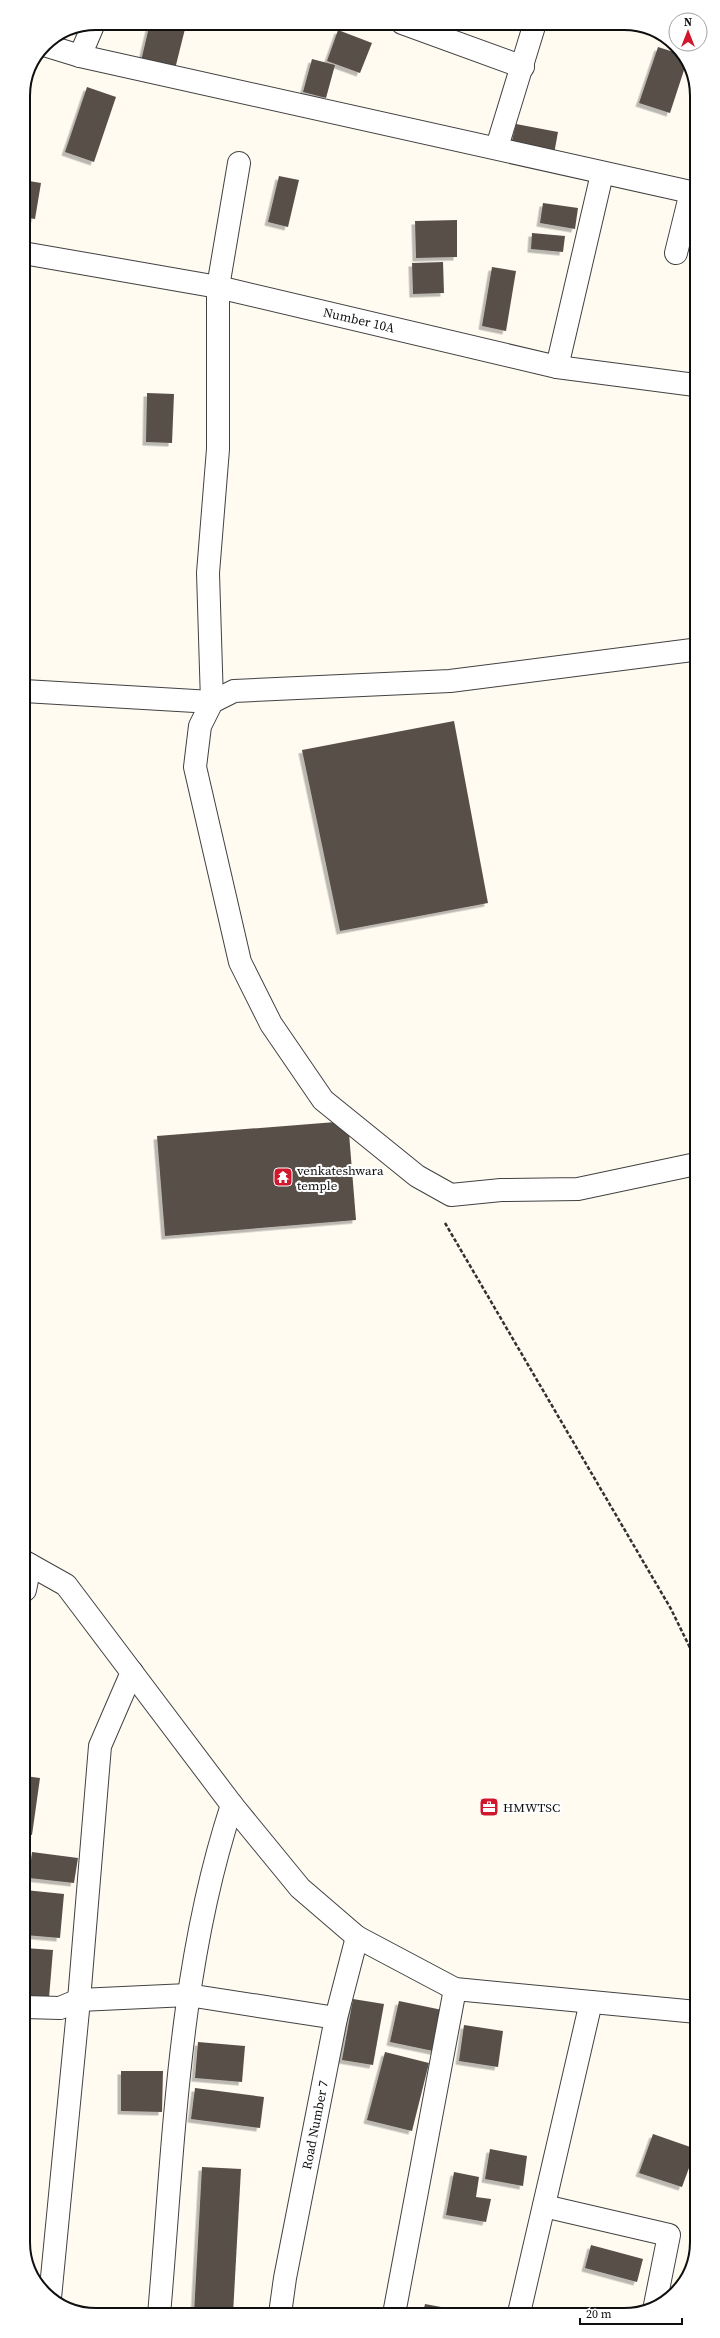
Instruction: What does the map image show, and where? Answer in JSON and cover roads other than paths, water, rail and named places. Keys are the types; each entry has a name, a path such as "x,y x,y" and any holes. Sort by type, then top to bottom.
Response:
{"street":[{"path":"80,56 91,30"},
{"path":"421,30 523,67"},
{"path":"497,147 523,67 533,30"},
{"path":"51,47 80,56 497,147 602,174 690,191"},
{"path":"239,163 218,287 218,449 208,573 212,702 200,726 195,767 240,962 272,1024 323,1100 417,1176 451,1196 501,1190 578,1189 690,1165"},
{"path":"557,368 602,174"},
{"path":"676,253 690,203"},
{"name":"Number 10A","path":"30,254 218,287 557,368 690,384"},
{"path":"30,691 212,702 234,691 450,680 690,650"},
{"path":"30,1565 66,1584 232,1805 300,1888 358,1937 455,1989 690,2011"},
{"path":"51,2290 79,2000 100,1746 132,1672"},
{"path":"160,2308 188,1994 218,1852 232,1805"},
{"name":"Road Number 7","path":"281,2308 285,2278 336,2018 358,1937"},
{"path":"395,2308 455,1989"},
{"path":"30,2007 60,2008 79,2000 188,1994 336,2018"},
{"path":"520,2308 592,2002"},
{"path":"544,2206 669,2235 655,2300"}],"place":[{"name":"venkateshwara temple","path":"283,1177"},
{"name":"HMWTSC","path":"489,1807"}]}
